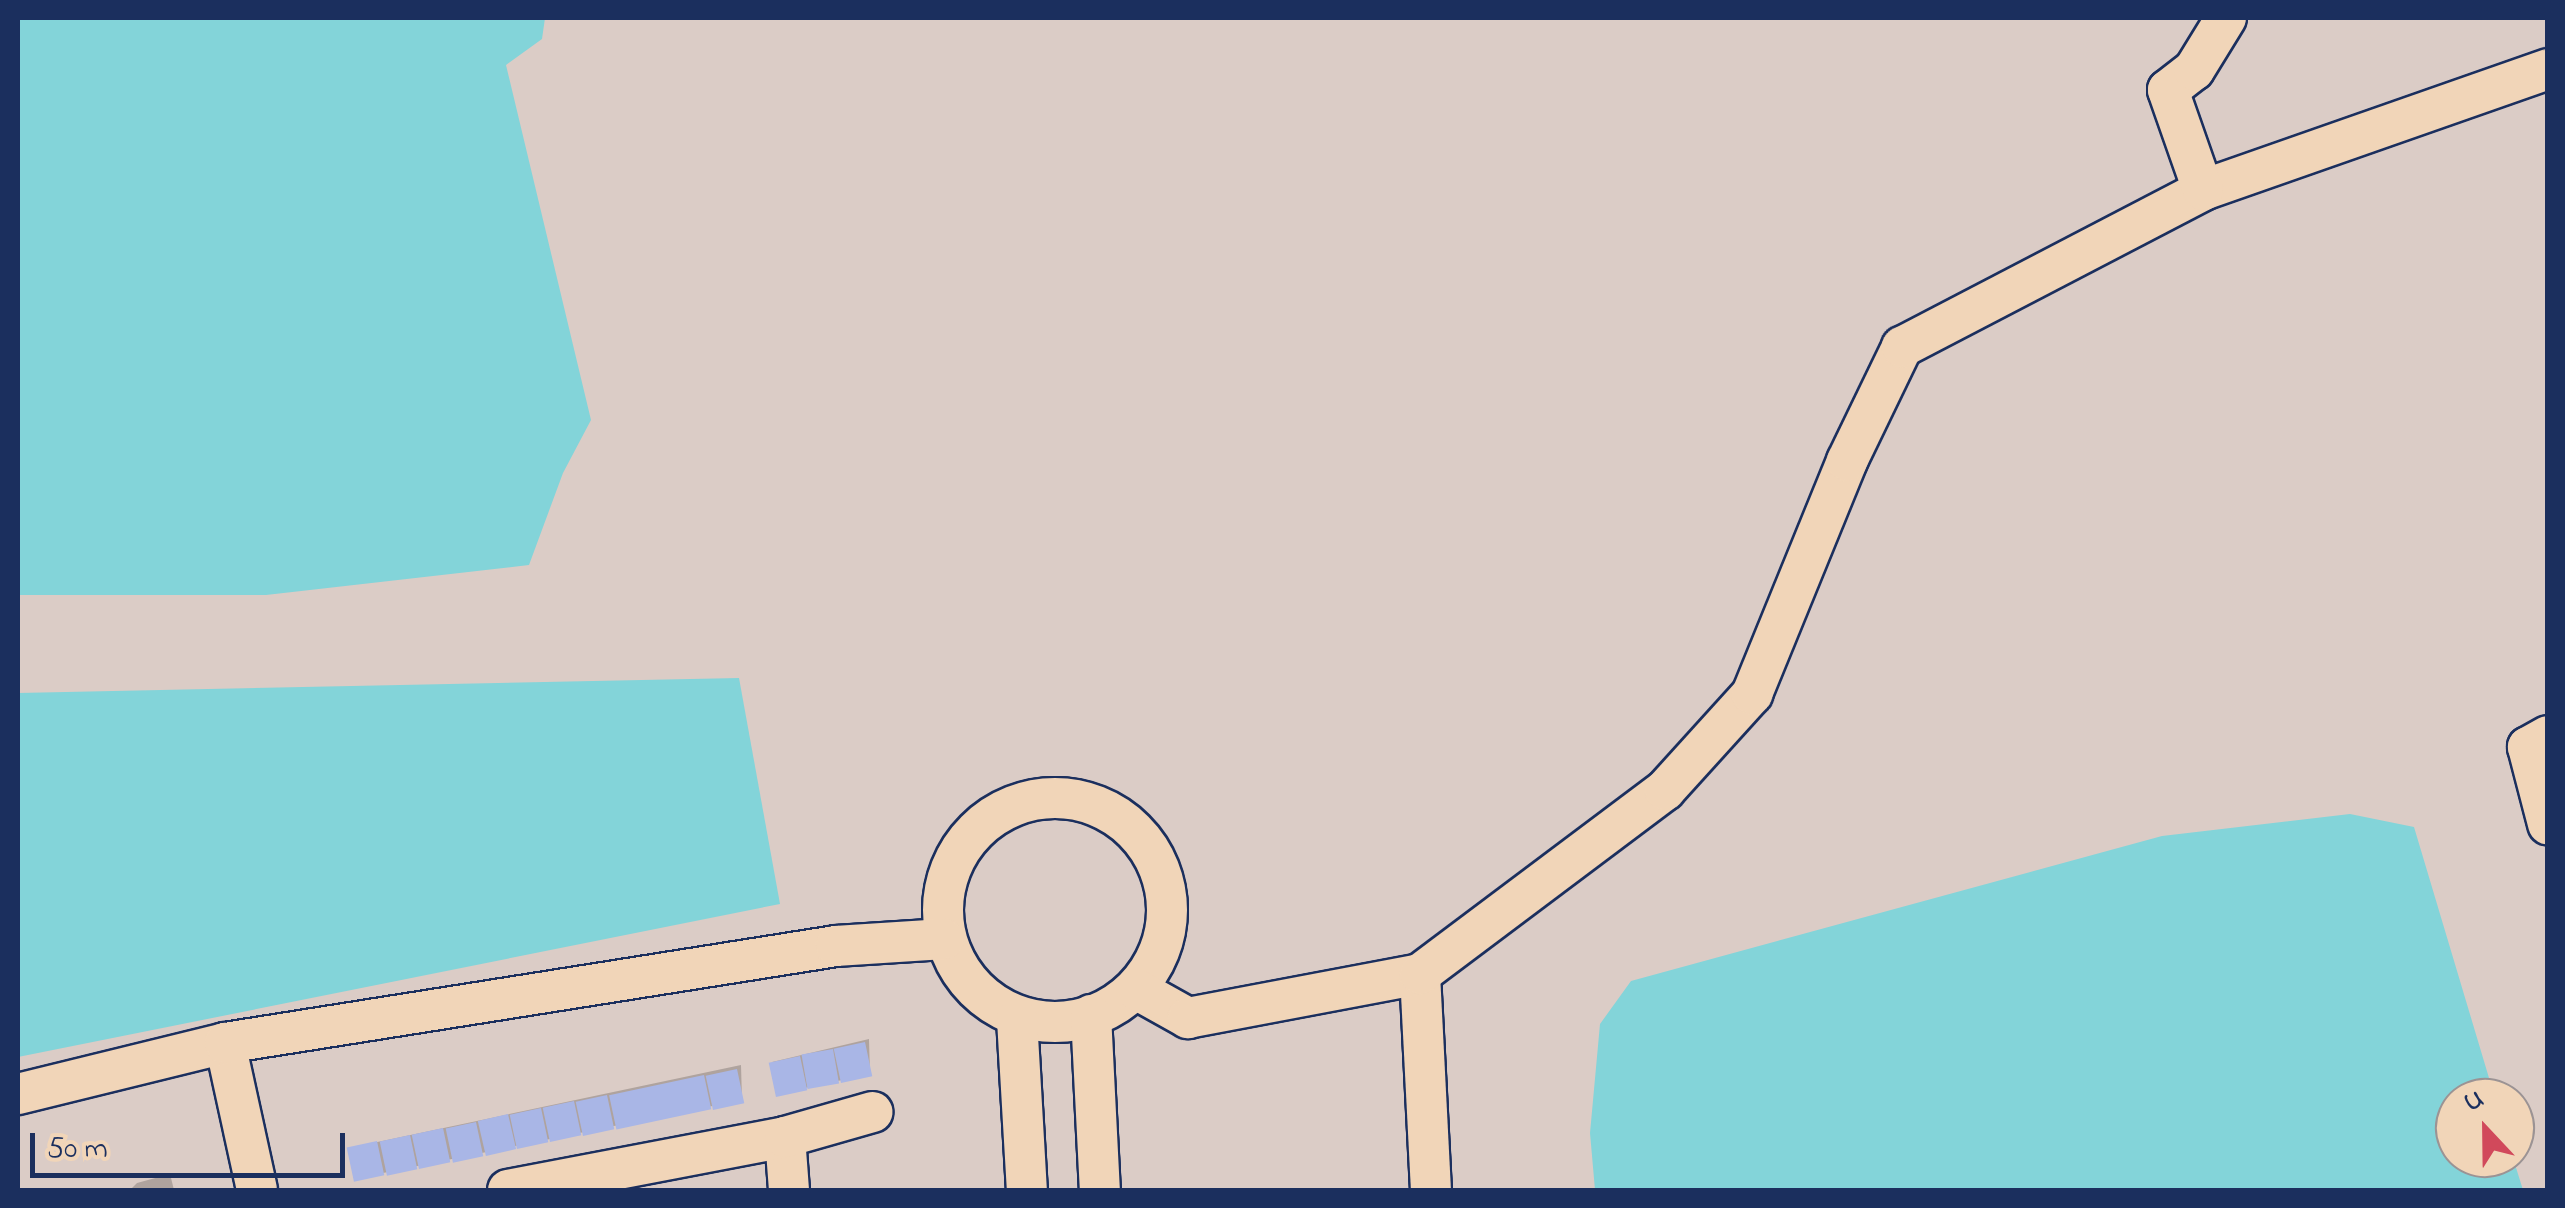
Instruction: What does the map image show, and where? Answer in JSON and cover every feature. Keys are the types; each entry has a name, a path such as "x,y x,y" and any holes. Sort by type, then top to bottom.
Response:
{"street":[{"path":"2203,190 2168,90 2194,70 2226,18"},
{"path":"1136,989 1188,1018 1420,974 1665,790 1723,732 1770,659 1847,461 1902,348 2203,190 2548,69"},
{"path":"2548,736 2528,747 2548,824"},
{"path":"1056,797 1086,802 1146,840 1162,874 1161,947 1148,978 1091,1015 1017,1019 972,986 944,938 944,890 965,843 1020,805 1056,797"},
{"path":"18,1094 225,1043 836,946 944,938"},
{"path":"1420,974 1431,1190"},
{"path":"1091,1015 1100,1190"},
{"path":"1017,1019 1027,1190"},
{"path":"225,1043 257,1190"},
{"path":"508,1190 785,1137 872,1112"},
{"path":"785,1137 789,1190"}],"water":[{"path":"18,18 545,18 542,39 506,65 591,420 563,473 529,565 266,595 18,595"},
{"path":"739,678 780,904 18,1057 18,693"},
{"path":"2350,814 2414,827 2489,1078 2435,1078 2435,1178 2519,1178 2523,1190 1595,1190 1590,1133 1600,1024 1631,981 2162,836"}],"building":[{"path":"865,1042 872,1076 841,1083 834,1049"},
{"path":"833,1049 839,1083 808,1089 801,1055"},
{"path":"800,1056 807,1090 776,1097 769,1063"},
{"path":"737,1069 744,1103 713,1110 706,1076"},
{"path":"704,1075 711,1109 616,1129 609,1095"},
{"path":"607,1095 614,1129 583,1136 576,1102"},
{"path":"574,1101 581,1135 550,1142 543,1108"},
{"path":"541,1108 548,1142 517,1149 510,1115"},
{"path":"508,1114 516,1149 486,1156 478,1121"},
{"path":"476,1122 483,1156 453,1163 446,1128"},
{"path":"443,1128 450,1162 419,1169 412,1135"},
{"path":"410,1135 417,1169 387,1176 380,1141"},
{"path":"377,1141 384,1175 354,1182 347,1147"}]}
